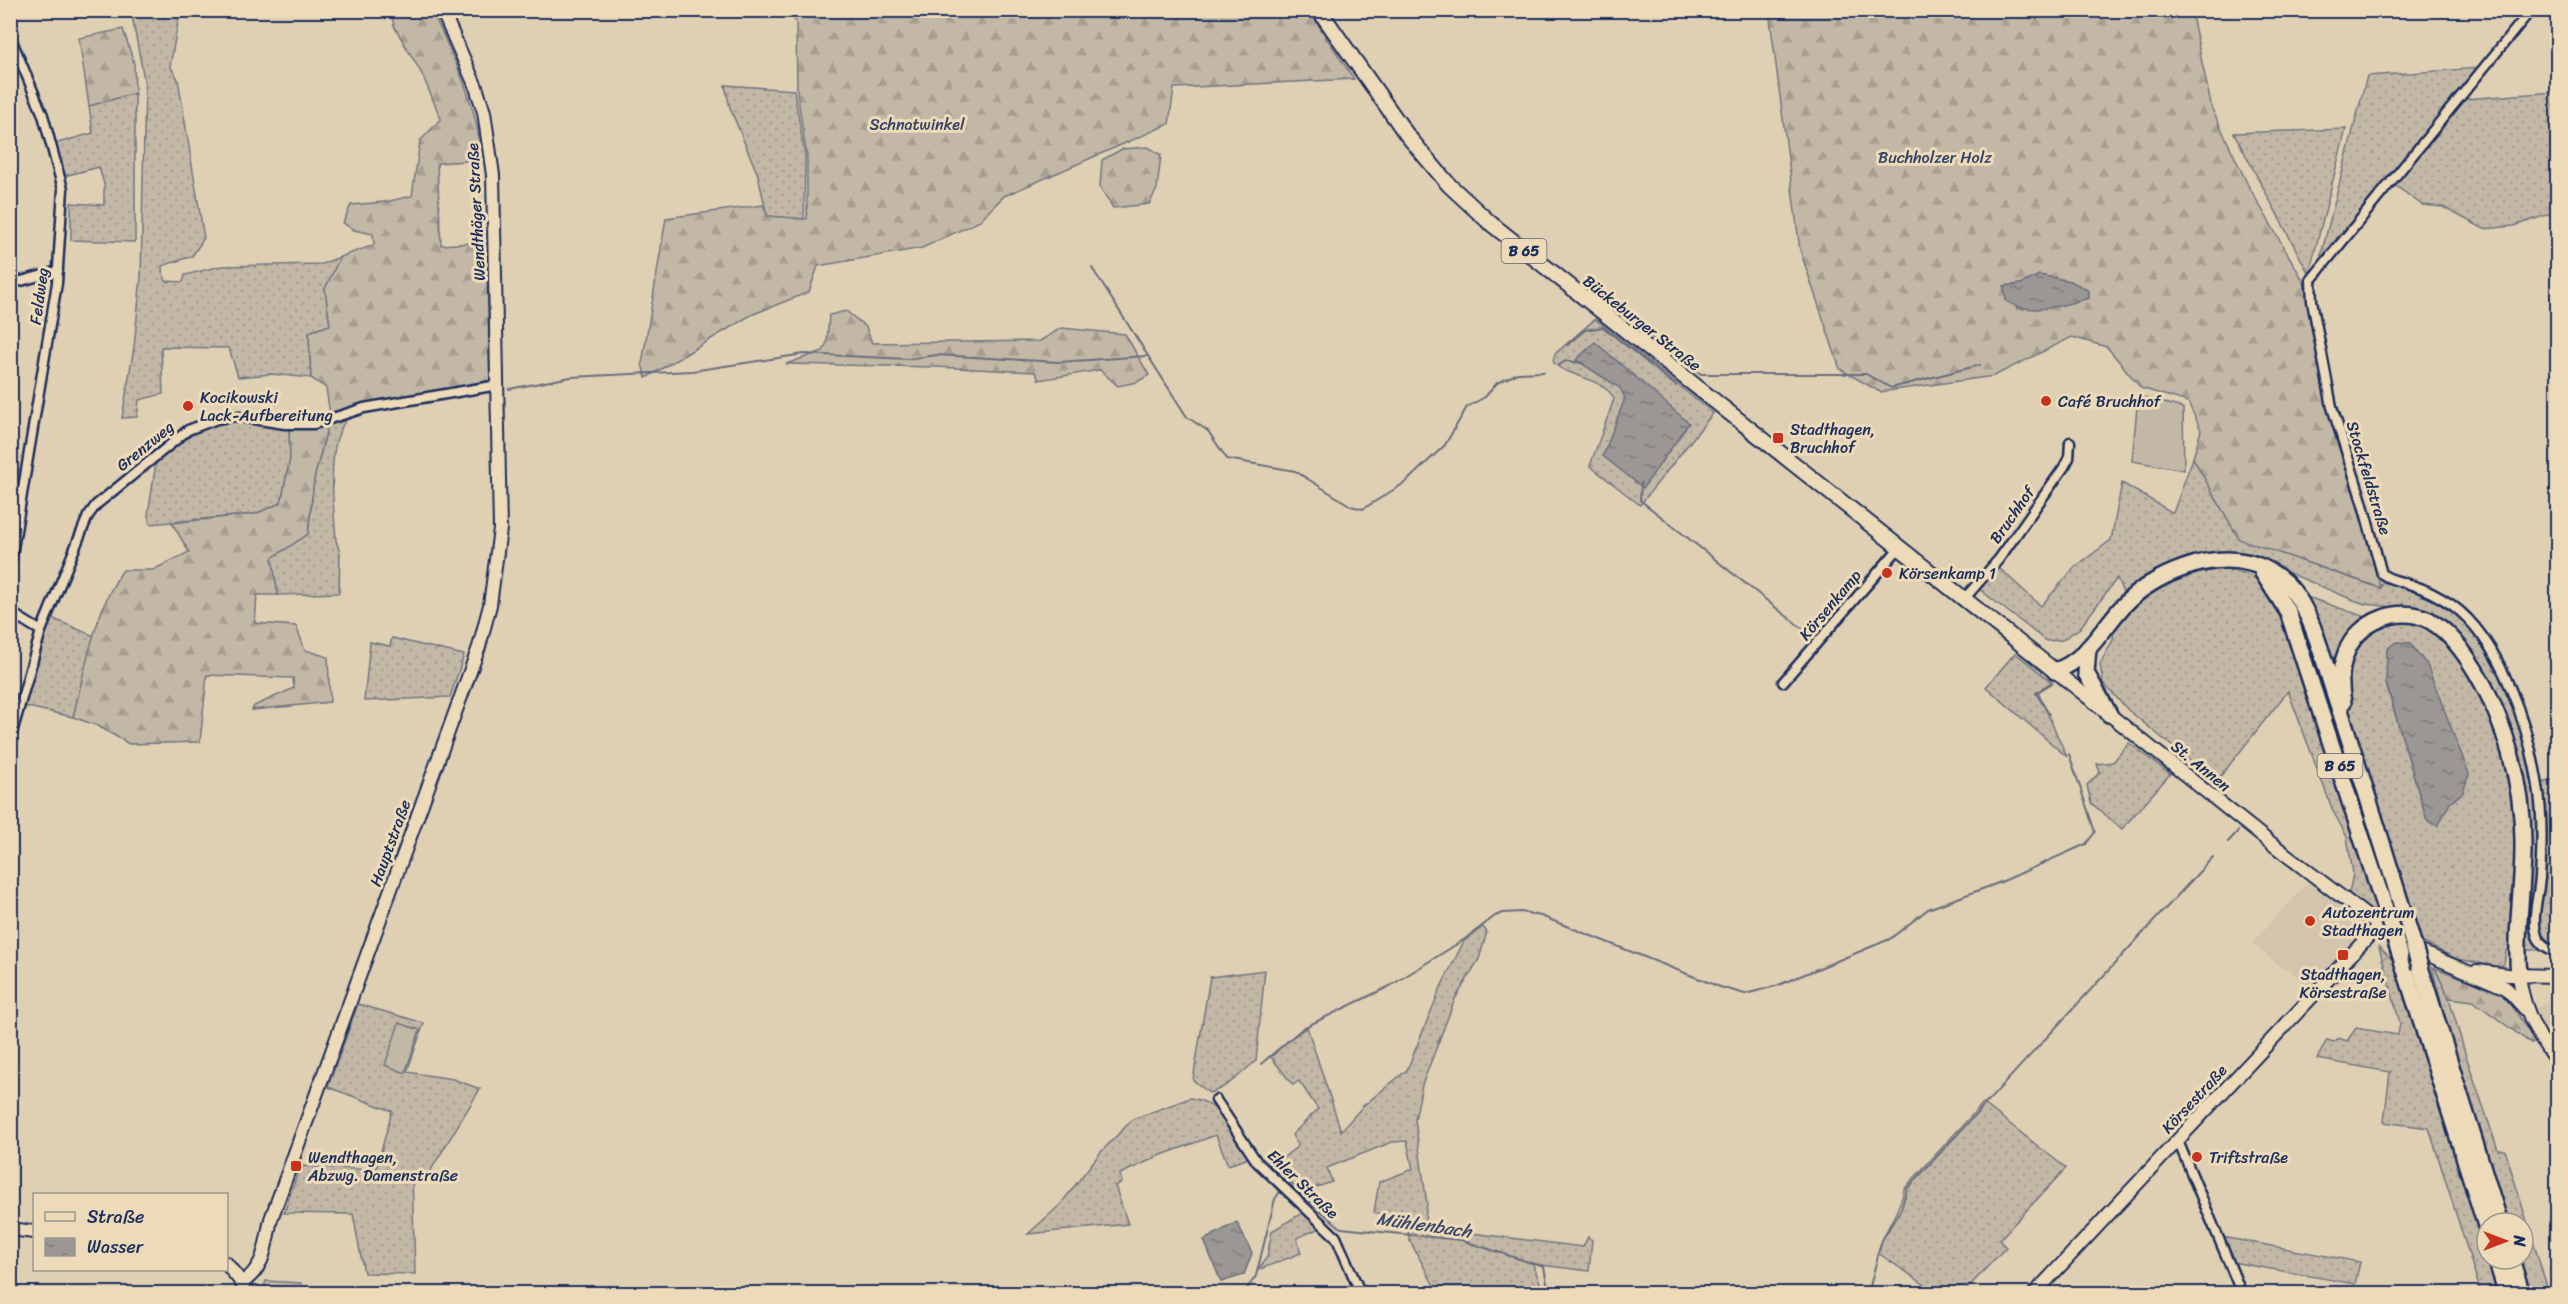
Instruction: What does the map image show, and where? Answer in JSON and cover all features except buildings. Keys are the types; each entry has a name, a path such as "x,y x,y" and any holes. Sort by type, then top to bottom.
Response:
{"highway":[{"name":"B 65","path":"2055,671 2075,662 2124,604 2159,578 2185,567 2219,560 2237,560 2257,566 2282,580 2305,611 2354,752 2496,1211"},
{"name":"B 65","path":"2257,566 2273,586 2288,612 2384,924 2400,954 2481,1211"},
{"path":"2354,752 2342,698 2341,674 2346,652 2359,633 2376,621 2396,613 2413,614 2430,621 2447,634 2463,654 2489,696 2516,772 2522,811 2523,848 2517,928 2519,976"},
{"path":"2088,648 2086,673 2109,714"},
{"path":"2500,1271 2507,1293"},
{"path":"2515,1271 2522,1293"}],"main road":[{"name":"Bückeburger Straße","path":"1319,10 1414,144 1449,185 1489,222 1936,575"},
{"name":"St. Annen","path":"1936,575 2055,671"}],"street":[{"name":"Wendthäger Straße","path":"442,10 476,87 490,141 493,175 498,385"},
{"name":"Stockfeldstraße","path":"2531,10 2311,279 2312,301 2332,407 2382,574 2389,580 2411,584 2427,591 2465,616 2478,631 2496,660 2525,726 2539,788 2541,818 2537,937 2543,945 2558,952"},
{"name":"Feldweg","path":"10,36 43,115 62,179 63,203 58,271 10,567"},
{"path":"10,285 58,271"},
{"name":"Grenzweg","path":"10,740 41,631 88,516 96,505 188,430 217,419 233,416 285,424 314,424 364,408 498,385"},
{"name":"Hauptstraße","path":"244,1288 260,1266 271,1220 479,646 490,604 500,530 498,385"},
{"name":"Bruchhof","path":"1965,598 1998,560 2064,467 2071,447"},
{"name":"Körsenkamp","path":"1783,682 1900,547"},
{"path":"10,612 41,631"},
{"name":"St. Annen","path":"2055,671 2427,956 2506,988 2527,1011"},
{"name":"Körsestraße","path":"2034,1293 2384,924"},
{"name":"St. Annen","path":"2455,967 2519,976 2527,1011 2542,1042 2558,1063"},
{"path":"2519,976 2558,976"},
{"name":"Ehler Straße","path":"1216,1100 1257,1162 1336,1237 1362,1293"},
{"path":"2178,1141 2242,1293"},
{"path":"10,1229 33,1232"},
{"path":"228,1266 244,1288"}],"shaded area":[{"path":"2309,881 2365,926 2366,931 2312,991 2287,967 2285,970 2252,943"},
{"path":"2557,996 2557,1054 2536,1008"}],"green space":[{"path":"131,11 180,11 170,66 178,79 204,238 192,256 162,266 166,281 183,282 185,275 221,266 322,264 340,257 325,289 330,325 309,332 311,378 271,374 238,377 229,348 161,347 163,394 139,400 137,417 122,418 134,347 141,277 145,84"},
{"path":"391,11 432,11 457,65 476,120 481,160 437,163 441,245 486,242 490,381 364,405 330,415 326,388 311,378 309,332 330,325 325,289 340,257 374,245 373,234 354,230 343,223 351,205 385,202 412,196 420,141 441,119 422,74 394,26"},
{"name":"Schnatwinkel","path":"787,11 1309,11 1354,79 1174,88 1169,124 1004,196 978,222 922,248 818,266 809,292 751,315 646,378 642,364 666,218 763,205 768,216 807,219 807,157 797,92 796,22"},
{"name":"Buchholzer Holz","path":"1769,11 2191,11 2212,109 2248,185 2304,282 2325,394 2381,588 2239,539 2193,458 2201,430 2188,402 2141,388 2107,347 2072,337 1994,376 1880,392 1840,369 1800,250","holes":["2021,284 2089,298 2038,308 2017,308 2005,286"]},
{"path":"123,29 134,63 135,93 89,106 79,38"},
{"path":"2479,68 2320,259 2367,76"},
{"path":"725,85 794,90 805,156 804,219 767,216 758,175 730,108"},
{"path":"2557,92 2557,222 2550,214 2514,226 2484,229 2443,207 2422,205 2395,185 2465,99"},
{"path":"135,93 135,242 71,240 71,203 104,205 104,184 99,167 64,176 54,144 93,133 89,106"},
{"path":"2346,129 2309,274 2234,133"},
{"path":"1148,147 1161,155 1157,189 1149,204 1113,208 1100,187 1102,160 1122,149"},
{"path":"846,311 866,327 872,343 1040,341 1061,328 1125,334 1149,375 1137,382 1118,386 1100,370 1039,380 1035,372 936,367 786,364 823,351 827,342 829,315"},
{"path":"1595,319 1713,413 1640,505 1590,466 1614,399 1601,385 1564,370 1553,361 1555,354"},
{"path":"2138,396 2183,408 2184,470 2132,461"},
{"path":"349,417 341,428 336,442 332,475 336,540 340,553 339,593 278,595 272,558 308,534 314,479 328,424"},
{"path":"244,419 289,428 290,459 281,503 255,514 150,524 148,515 156,463 186,438 206,427"},
{"path":"328,424 314,479 308,534 272,558 278,595 257,595 255,623 296,626 305,650 328,657 330,702 252,710 254,706 294,688 293,678 207,675 200,742 129,744 98,726 73,717 98,621 113,586 123,570 153,570 189,552 172,523 255,514 281,503 290,459 289,428 309,428"},
{"path":"2193,458 2239,539 2380,588 2388,575 2430,589 2459,604 2472,615 2494,646 2513,683 2527,722 2543,783 2557,778 2557,949 2506,951 2504,964 2499,967 2457,959 2422,942 2350,716 2346,693 2349,666 2362,635 2395,619 2428,624 2494,694 2414,609 2365,604 2239,552 2195,557 2125,598 2117,578 2080,628 2062,640 2046,641 1979,589 1998,567 2041,606 2075,567 2111,540 2122,483 2173,513","holes":["2386,684 2463,792 2427,820"]},
{"path":"24,468 11,543 11,471"},
{"path":"2216,569 2240,572 2257,580 2270,593 2282,613 2378,916 2349,893 2353,874 2347,837 2333,811 2288,691 2216,782 2128,710 2103,683 2100,664 2113,640 2114,626 2148,596 2160,589 2186,577"},
{"path":"2307,597 2366,617 2367,620 2336,673 2305,600"},
{"path":"49,617 94,636 73,717 23,706"},
{"path":"392,638 464,655 450,697 364,701 370,642 390,646"},
{"path":"2015,653 2053,683 2038,692 2067,757 1986,687"},
{"path":"2129,743 2170,774 2122,829 2091,803 2087,785 2100,772 2097,764 2113,762"},
{"path":"1483,927 1487,932 1479,959 1455,999 1422,1085 1415,1120 1427,1204 1424,1227 1583,1247 1588,1237 1592,1240 1589,1271 1533,1264 1543,1291 1539,1293 1438,1293 1410,1241 1406,1223 1374,1212 1379,1182 1413,1169 1407,1141 1392,1142 1327,1168 1332,1182 1302,1192 1262,1159 1272,1151 1280,1160 1298,1146 1292,1135 1318,1109 1299,1081 1293,1085 1271,1057 1307,1027 1341,1131 1363,1106 1407,1070 1441,987 1464,941"},
{"path":"2379,947 2395,962 2475,1214 2475,1271 2493,1271 2500,1293 2481,1293 2429,1128 2384,1122 2390,1072 2317,1059 2327,1040 2334,1042 2338,1038 2347,1041 2356,1028 2398,1035 2400,1023"},
{"path":"2432,967 2435,968 2449,998 2498,1150 2505,1150 2524,1211 2504,1211 2447,1025"},
{"path":"2435,968 2505,994 2535,1042 2532,1044 2473,1001 2449,998"},
{"path":"1265,970 1256,1061 1228,1084 1209,1093 1193,1080 1210,977"},
{"path":"358,1004 424,1023 407,1072 453,1079 480,1089 428,1175 412,1173 415,1274 364,1273 353,1214 284,1213 300,1166 376,1170 392,1111 328,1087"},
{"path":"399,1023 420,1030 405,1073 385,1065"},
{"path":"1190,1098 1201,1100 1218,1111 1248,1156 1246,1159 1228,1165 1216,1135 1159,1156 1120,1174 1122,1182 1115,1186 1128,1224 1028,1234 1060,1205 1100,1153 1133,1119"},
{"path":"1983,1103 2066,1168 1999,1240 2006,1247 1963,1293 1937,1293 1878,1253 1904,1189"},
{"path":"1304,1212 1320,1228 1297,1238 1301,1253 1258,1270 1267,1257 1272,1231"},
{"path":"2222,1237 2360,1262 2355,1284 2232,1262"},
{"path":"2535,1248 2549,1293 2529,1293 2523,1271 2535,1271"},
{"path":"266,1281 301,1283 302,1293 262,1293"}],"water":[{"path":"2039,275 2071,281 2089,291 2089,298 2036,309 2015,306 2006,301 2004,286 2021,284"},
{"path":"1595,342 1689,423 1643,488 1603,456 1625,398 1620,388 1576,360"},
{"path":"2396,642 2410,643 2427,665 2469,774 2463,792 2450,803 2438,826 2427,820 2386,683 2387,649"},
{"path":"1237,1222 1252,1253 1244,1275 1221,1282 1204,1240"}],"waterway":[{"path":"1092,268 1187,417 1208,431 1227,459 1295,471 1351,506 1363,509 1406,482 1445,445 1467,407 1485,397 1497,383 1518,373 1544,372"},
{"path":"1567,345 1585,330 1603,327 1676,386"},
{"path":"1640,328 1701,374 1866,374 1891,388 1980,365"},
{"path":"509,389 571,377 692,371 804,354 908,359 937,355 1059,362 1147,356"},
{"path":"1559,365 1566,361 1583,363"},
{"path":"1641,483 1640,500 1813,637"},
{"path":"2049,714 2036,693 2050,683"},
{"path":"1261,1064 1303,1028 1390,986 1465,939 1495,916 1503,913 1521,912 1541,916 1720,987 1745,994 1776,986 1890,939 1928,909 2001,882 2086,844 2095,832 2069,754"},
{"path":"2228,842 2238,831"},
{"path":"1868,1294 1882,1240 1901,1209 1907,1189 2213,857"},
{"name":"Mühlenbach","path":"1287,1184 1341,1228 1461,1240 1544,1267 1549,1294"},
{"name":"Mühlenbach","path":"1243,1294 1256,1276 1275,1199 1281,1190"}],"place":[{"name":"Café Bruchhof","path":"2046,401"},
{"name":"Kocikowski Lack-Aufbereitung","path":"188,406"},
{"name":"Stadthagen, Bruchhof","path":"1778,438"},
{"name":"Körsenkamp 1","path":"1887,573"},
{"name":"Autozentrum Stadthagen","path":"2310,921"},
{"name":"Stadthagen, Körsestraße","path":"2343,955"},
{"name":"Triftstraße","path":"2197,1157"},
{"name":"Wendthagen, Abzwg. Damenstraße","path":"296,1166"}]}
